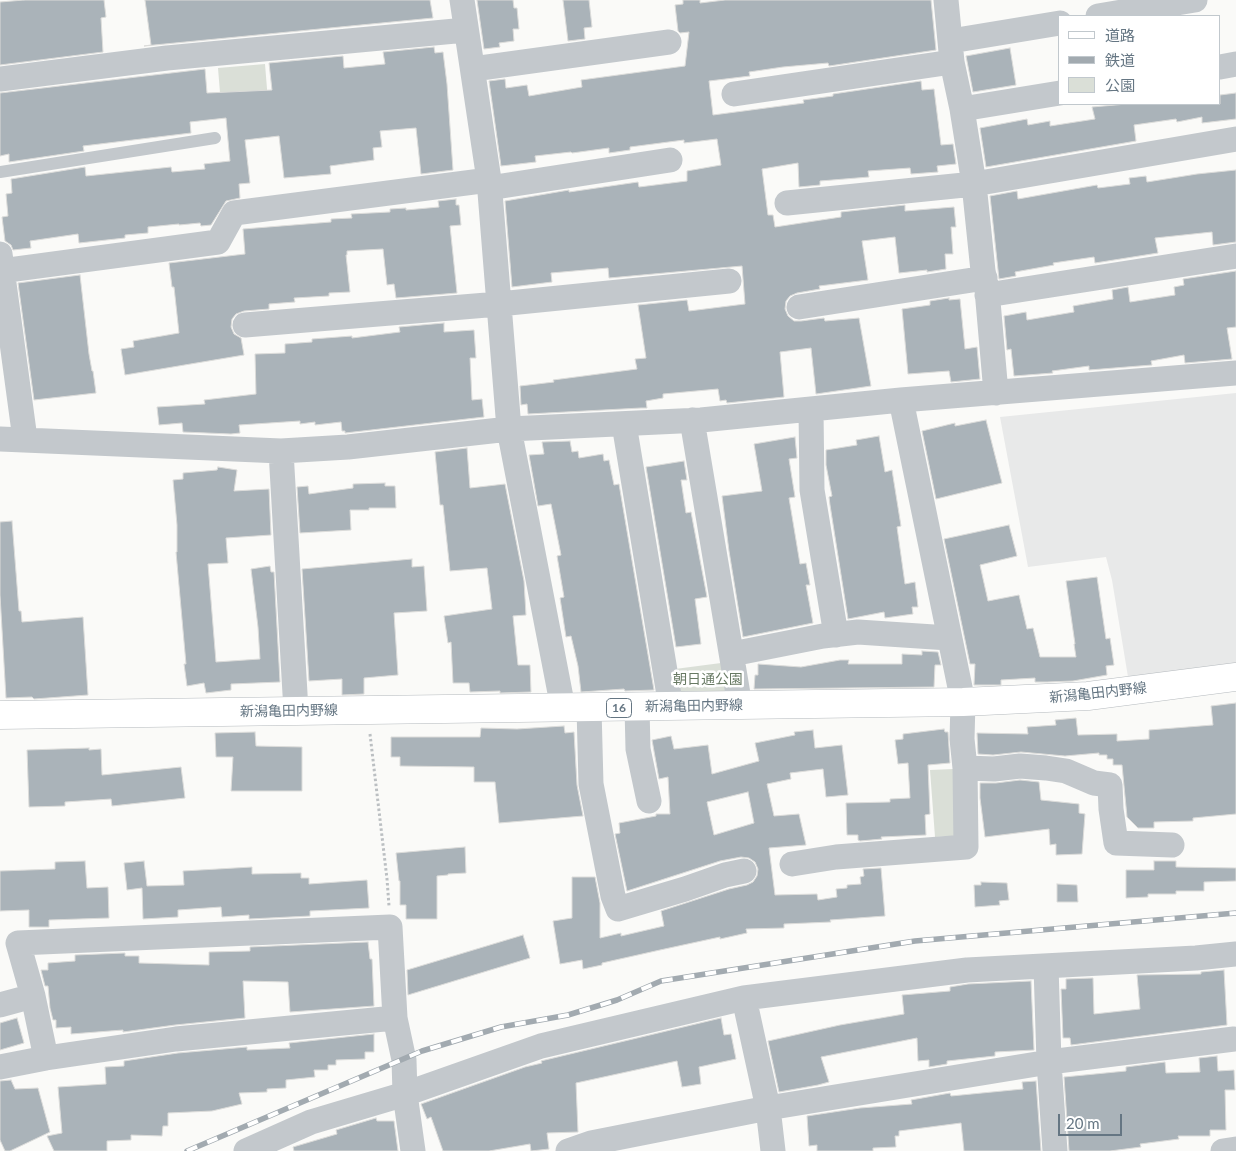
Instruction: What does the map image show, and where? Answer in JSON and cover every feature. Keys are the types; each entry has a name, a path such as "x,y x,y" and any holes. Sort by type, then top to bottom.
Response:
{"main road":[{"name":"新潟亀田内野線","path":"0,716 962,702 1088,696 1236,676"}],"street":[{"path":"462,0 489,184 509,430 576,708 613,896 618,908 725,875 744,871"},
{"path":"946,0 951,51 974,184 996,393"},
{"path":"1104,15 1195,0"},
{"path":"734,94 951,51 1058,24"},
{"path":"0,79 166,58 466,30"},
{"path":"473,69 669,42"},
{"path":"1221,67 1236,64"},
{"path":"962,109 1058,93"},
{"path":"786,203 974,184 1236,139"},
{"path":"25,439 1,265 218,242 234,213 489,184 670,160"},
{"path":"799,306 986,287 1236,256"},
{"path":"245,325 499,304 729,281"},
{"path":"0,439 282,451 348,447 509,430 692,420 901,400 1236,373"},
{"path":"792,864 836,857 966,847 962,702 901,400"},
{"path":"811,410 812,490 836,635"},
{"path":"692,420 740,706"},
{"path":"624,424 671,707"},
{"path":"282,451 296,711"},
{"path":"732,654 858,632 949,638"},
{"path":"637,707 638,749 649,801"},
{"path":"965,768 994,769 1020,766 1046,768 1066,771 1094,783 1110,785 1117,852 1172,845"},
{"path":"46,1058 33,996 18,943 390,927 395,1018 404,1060 405,1094 413,1151"},
{"path":"246,1151 311,1122 405,1094 541,1046 744,998 967,970 1236,954"},
{"path":"1046,966 1049,1062 1055,1151"},
{"path":"0,1005 33,996"},
{"path":"744,998 768,1108 773,1151"},
{"path":"0,1067 46,1058 176,1039 395,1018"},
{"path":"568,1151 591,1143 768,1108 1049,1062 1234,1039"},
{"path":"1223,1151 1236,1150"}],"lane":[{"path":"0,172 215,138"}],"path":[{"path":"370,734 387,879"}],"shaded area":[{"path":"1236,393 1236,664 1128,677 1112,580 1106,557 1028,567 1000,417"}],"green space":[{"path":"265,64 268,101 221,105 218,68"},
{"name":"朝日通公園","path":"721,663 726,695 679,694 675,669"},
{"path":"953,769 957,836 935,837 930,770"}],"building":[{"path":"24,0 104,0 106,17 101,18 103,52 0,65 0,2"},
{"path":"145,0 430,0 433,18 144,46 151,45"},
{"path":"477,0 513,0 514,8 517,8 519,29 513,29 514,41 499,43 500,47 484,49"},
{"path":"563,0 589,0 592,27 584,28 585,39 568,41"},
{"path":"683,0 700,0 700,3 725,0 931,0 936,50 829,66 828,63 783,67 749,72 750,76 709,81 713,115 804,103 803,100 833,96 833,94 921,81 922,90 934,89 941,145 953,144 956,164 937,166 938,172 911,174 910,168 868,171 869,177 820,181 820,185 799,187 798,163 762,169 768,215 773,215 775,227 841,217 841,212 905,205 905,211 954,207 956,227 951,227 953,254 945,254 946,269 899,273 895,237 862,241 868,280 819,286 820,289 797,293 790,296 786,301 785,309 788,316 794,321 824,318 825,321 859,318 871,386 816,394 811,348 780,352 784,397 727,403 726,400 720,401 718,389 663,394 663,398 646,401 647,408 528,414 527,404 521,405 520,386 637,369 635,359 646,358 638,305 687,300 689,311 745,304 742,266 609,278 608,268 551,273 552,282 512,287 505,201 569,190 569,192 638,182 639,187 687,181 687,171 721,165 717,139 684,143 684,140 630,147 630,150 609,153 609,148 535,156 536,162 501,166 489,81 505,79 506,88 527,85 529,96 582,87 581,80 685,66 689,32 680,33 678,31 675,5 683,4"},
{"path":"434,47 435,53 443,52 453,170 421,174 416,128 380,131 382,147 373,148 374,160 330,166 331,174 284,178 279,136 245,140 250,183 239,184 240,198 226,201 211,225 201,226 200,223 148,227 148,233 125,235 125,238 79,243 78,234 30,241 31,248 13,250 11,245 5,241 2,217 8,216 6,194 12,193 11,179 85,167 86,176 171,167 172,172 205,169 204,164 230,161 226,118 190,122 191,133 83,146 84,151 9,162 9,154 0,156 0,93 205,69 207,93 272,90 269,63 343,56 344,68 385,64 383,52"},
{"path":"1010,48 1016,85 973,92 966,56"},
{"path":"1236,93 1236,119 1202,123 1202,117 1177,122 1176,119 1134,125 1136,141 986,167 980,128 1027,119 1028,125 1050,121 1050,126 1095,119 1092,107 1115,105 1221,105 1221,95"},
{"path":"1236,170 1236,242 1213,245 1212,232 1155,238 1158,253 1095,263 1094,257 1053,263 1054,265 1015,272 1016,276 999,279 990,196 1017,191 1018,199 1097,185 1098,188 1130,184 1129,178 1146,176 1147,182"},
{"path":"456,199 456,205 459,205 461,225 450,226 457,293 396,298 394,284 387,285 383,249 347,251 350,292 329,293 329,296 294,298 295,302 269,304 269,309 244,311 236,314 232,319 231,327 234,334 241,338 244,355 125,375 121,349 134,347 133,341 179,333 174,287 172,287 169,263 245,254 243,229 331,222 331,219 352,218 351,214 390,212 390,209 406,208 406,210 439,207 438,201"},
{"path":"1236,271 1236,327 1227,328 1232,359 1185,363 1184,355 1151,361 1152,365 1089,370 1089,366 1052,371 1053,373 1014,376 1011,349 1007,350 1004,316 1026,312 1027,320 1074,312 1073,306 1113,299 1112,290 1128,287 1130,302 1175,295 1174,287 1184,285 1183,279"},
{"path":"80,275 89,354 96,393 34,400 18,283"},
{"path":"949,298 949,300 960,299 965,349 977,347 980,379 951,382 949,371 908,374 902,309 930,305 930,301"},
{"path":"444,323 444,332 474,330 476,358 470,358 472,400 482,399 484,417 345,433 345,431 342,431 341,422 315,425 315,422 300,424 300,421 239,425 240,433 231,434 183,432 182,423 159,425 157,407 205,404 204,400 256,394 255,354 285,353 285,344 312,342 312,339 352,336 352,338 400,332 399,327"},
{"path":"986,420 1002,483 936,499 922,431 955,423 955,426"},
{"path":"879,436 885,472 892,470 901,526 897,527 905,584 915,582 918,607 912,607 913,614 885,618 884,612 848,619 830,505 829,497 832,496 826,465 826,450 857,445 856,440"},
{"path":"795,437 797,458 789,459 795,497 789,498 800,564 806,563 810,585 806,585 813,623 743,637 722,496 762,491 754,444"},
{"path":"570,441 572,452 578,451 579,458 603,454 604,461 609,460 614,485 619,484 654,690 625,691 624,689 581,692 578,666 571,636 566,637 560,598 564,597 557,556 561,555 551,504 538,506 529,455 544,454 542,442"},
{"path":"467,448 470,488 505,484 524,581 526,615 513,616 518,665 530,665 531,692 470,692 469,683 453,683 451,642 448,643 444,616 492,609 487,568 450,571 443,505 440,505 435,452"},
{"path":"684,461 687,480 681,480 686,513 691,512 707,597 695,599 701,644 676,647 646,467"},
{"path":"218,467 237,470 234,491 269,489 271,535 226,538 228,563 208,564 216,662 260,659 251,569 270,566 271,572 274,572 280,682 231,684 231,690 206,693 204,683 187,686 176,552 177,525 173,480 183,479 183,473 217,470"},
{"path":"385,483 385,486 395,486 396,508 350,510 351,530 300,533 297,487 308,486 309,494 353,488 353,484"},
{"path":"12,521 19,611 21,611 22,622 83,617 88,695 34,699 32,697 6,698 0,595 0,522"},
{"path":"1009,525 1017,556 980,565 988,601 1019,595 1027,629 1033,628 1040,657 1076,657 1066,581 1097,577 1106,639 1110,638 1114,665 1106,666 1107,675 1073,681 1035,682 1035,678 1001,680 1001,685 974,685 975,664 970,664 944,539"},
{"path":"412,559 412,567 424,566 427,611 394,613 398,675 364,678 364,694 342,695 342,679 309,681 302,569"},
{"path":"922,651 938,652 941,665 935,665 934,687 754,689 755,675 758,675 758,664 801,667 849,660 848,664 902,664 902,654 922,655"},
{"path":"1236,703 1236,814 1193,818 1193,821 1154,822 1154,828 1138,828 1127,817 1122,765 1113,765 1113,759 1107,759 1107,755 1099,755 1099,753 1065,756 1021,752 993,755 978,754 977,733 1028,734 1027,727 1056,725 1055,720 1076,718 1078,735 1117,734 1117,741 1149,739 1149,730 1213,725 1211,706"},
{"path":"564,726 565,733 574,732 577,785 583,816 499,823 495,782 474,782 474,767 400,766 400,757 391,757 391,737 480,737 481,728 517,729"},
{"path":"944,729 945,732 948,732 950,763 928,765 930,814 925,815 926,835 881,837 882,839 860,841 858,840 858,835 847,835 846,803 890,802 890,799 910,798 908,763 898,764 895,740 903,739 903,734"},
{"path":"813,730 815,748 842,745 848,795 826,797 823,769 790,773 791,779 767,784 774,816 799,814 806,845 769,848 775,895 817,894 818,900 837,897 836,889 847,888 847,885 861,884 860,877 864,876 863,869 881,868 885,916 830,920 831,922 784,924 784,928 746,929 747,933 660,950 583,969 582,960 560,964 553,921 572,918 572,877 595,877 600,903 600,938 621,933 621,936 664,926 661,911 747,885 753,882 757,876 758,869 755,862 749,858 741,857 720,861 627,891 615,834 620,833 619,823 656,816 656,814 670,814 668,777 659,779 652,740 671,736 674,749 708,745 712,774 759,761 755,743 795,735 794,732","holes":["748,792 754,823 714,835 707,802"]},
{"path":"255,732 256,746 302,747 302,791 231,791 233,757 216,757 215,733"},
{"path":"89,748 89,750 101,749 102,775 181,767 185,798 112,806 111,799 65,802 65,806 29,807 27,750"},
{"path":"1020,780 1039,782 1041,800 1079,804 1079,813 1085,814 1082,854 1056,855 1056,844 1050,845 1049,829 985,837 980,783"},
{"path":"465,847 466,873 437,876 437,919 406,919 406,905 400,905 400,881 396,853"},
{"path":"85,861 87,888 108,887 109,918 49,920 49,927 29,927 29,910 0,911 0,871 55,869 55,862"},
{"path":"144,861 147,886 184,885 183,871 252,867 252,874 301,873 301,878 309,878 309,884 367,880 369,908 310,911 310,916 249,919 249,915 222,917 221,907 178,910 178,917 143,919 142,888 127,890 124,863"},
{"path":"1154,861 1176,861 1176,867 1236,868 1236,881 1204,882 1204,891 1176,891 1176,894 1148,894 1148,897 1126,898 1126,870 1154,870"},
{"path":"981,882 1007,883 1009,900 999,901 1000,905 975,907 974,885 981,885"},
{"path":"1057,884 1077,885 1078,902 1057,902"},
{"path":"523,935 530,958 408,995 407,970"},
{"path":"368,942 370,959 372,959 374,1006 290,1012 288,982 243,981 245,1018 123,1032 123,1030 71,1034 71,1027 56,1028 56,1020 53,1020 50,1008 48,986 45,986 41,970 48,970 48,963 75,961 75,955 125,953 125,956 139,956 139,963 209,965 209,952 250,951 250,947"},
{"path":"1224,970 1227,1025 1071,1045 1070,1038 1063,1038 1061,989 1066,989 1066,979 1093,978 1094,1014 1140,1009 1137,975 1201,974 1201,972"},
{"path":"1031,981 1034,1050 995,1052 995,1056 947,1061 947,1064 929,1067 929,1060 918,1061 917,1038 821,1057 829,1082 779,1092 768,1041 840,1025 904,1014 902,995 950,991 950,987 968,984"},
{"path":"17,1018 24,1043 0,1050 0,1023"},
{"path":"721,1018 724,1035 731,1034 736,1059 699,1067 701,1084 682,1087 677,1061 576,1083 578,1132 547,1133 549,1149 531,1151 530,1144 489,1151 443,1151 431,1117 427,1119 421,1104 525,1067 542,1063 541,1061"},
{"path":"374,1034 374,1052 365,1052 365,1059 336,1060 336,1065 328,1065 328,1070 314,1070 315,1077 286,1080 286,1088 267,1089 267,1092 239,1093 242,1104 212,1111 168,1113 168,1126 163,1126 162,1136 131,1135 131,1140 107,1141 107,1151 54,1151 47,1136 62,1133 58,1087 106,1084 105,1067 124,1066 124,1061 178,1053 247,1047 247,1050 290,1048 289,1043"},
{"path":"1217,1056 1218,1071 1234,1070 1235,1090 1225,1090 1226,1130 1210,1130 1210,1136 1178,1136 1179,1139 1140,1144 1141,1147 1110,1151 1069,1151 1064,1077 1126,1071 1126,1067 1165,1062 1166,1073 1200,1072 1199,1058"},
{"path":"11,1080 15,1089 38,1088 50,1132 10,1151 5,1151 0,1140 0,1081"},
{"path":"1036,1081 1041,1151 964,1151 961,1123 899,1131 899,1136 895,1136 896,1147 873,1148 873,1151 817,1151 817,1145 809,1146 807,1116 860,1108 912,1104 911,1100 950,1093 951,1096 1023,1089 1022,1082"},
{"path":"376,1118 377,1121 394,1121 398,1151 294,1151 293,1147 337,1134 336,1130"}],"railway":[{"path":"187,1151 422,1051 501,1027 568,1015 617,1000 661,981 915,941 1236,913"}]}
